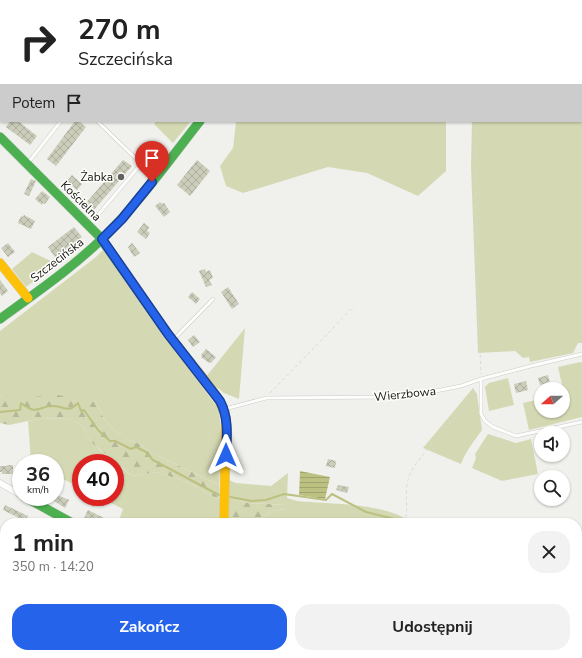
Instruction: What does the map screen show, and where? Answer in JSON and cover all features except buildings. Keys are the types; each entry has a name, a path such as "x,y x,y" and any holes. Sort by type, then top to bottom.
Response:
{"street":[{"name":"Szczecińska","path":"0,319 81,258 102,239 130,210 199,122"},
{"name":"Kościelna","path":"0,138 102,239 172,340 220,401 226,418 224,518"},
{"path":"0,263 3,272 28,298"},
{"path":"0,484 12,490"},
{"path":"41,506 63,518"}],"lane":[{"path":"27,164 60,122"},
{"path":"98,122 156,177"},
{"path":"97,216 141,164"},
{"path":"172,340 213,299"},
{"name":"Wierzbowa","path":"224,409 266,398 389,398 438,391 582,354"},
{"path":"481,379 481,414 484,421 493,427 516,436 582,422"}],"path":[{"path":"475,122 477,281 481,379"},
{"path":"266,398 354,306"},
{"path":"405,518 407,485 411,471 468,403 481,385"}],"green space":[{"path":"155,122 190,122 173,143 154,124"},
{"path":"236,122 446,122 446,171 418,196 367,173 328,167 243,193 226,186 220,166 233,148"},
{"path":"472,122 582,122 582,343 578,343 573,353 530,362 529,357 523,358 515,351 478,353 471,167"},
{"path":"104,249 219,410 222,439 219,485 150,452 140,444 129,440 116,432 104,419 96,402 4,399 0,395 0,331 96,257"},
{"path":"32,252 57,264 26,287 12,269"},
{"path":"245,328 239,399 224,393 205,378"},
{"path":"580,362 582,363 582,417 545,426 534,426 534,429 529,430 523,403 534,401 534,418 570,418 570,382 561,382 558,367"},
{"path":"508,378 514,405 489,411 485,387 489,383"},
{"path":"473,388 477,394 482,430 468,450 461,464 423,448"},
{"path":"0,395 4,399 58,395 96,402 104,419 116,432 129,440 140,444 150,452 219,485 220,500 187,482 157,472 132,476 124,469 124,454 105,454 92,443 82,425 66,418 38,419 9,425 0,423"},
{"path":"66,418 82,425 92,443 105,454 72,454 72,484 64,480 64,454 30,454 28,421 38,419"},
{"path":"488,434 516,443 531,439 534,462 536,462 537,470 534,470 534,475 502,481 472,468 476,458 475,454"},
{"path":"124,470 132,476 157,472 187,482 220,500 221,518 120,518 123,509 117,506 124,506"},
{"path":"288,473 287,498 297,501 369,507 397,514 404,518 262,518 271,511 286,509 286,505 248,503 228,498 229,480 236,483 271,486"},
{"path":"228,498 248,503 286,505 286,509 271,511 262,518 228,518"}],"shaded area":[{"path":"300,471 330,477 325,499 299,495"}],"waterway":[{"path":"0,412 20,410 21,403 35,410 49,406 69,409 78,403 81,411 84,410 98,430 110,441 115,441 131,449 136,447 146,452 153,460 219,495"},
{"path":"230,497 252,501 266,500 284,494 326,500 332,494 366,512 391,518"}],"traffic: fast":[{"path":"0,319 42,289 95,246 120,221 144,193 199,122"},
{"path":"0,137 99,236 168,334 191,363"},
{"path":"41,506 63,518"}],"traffic: slow":[{"path":"0,263 28,298"},
{"path":"191,363 216,396 224,410 226,418 224,518"}],"place":[{"name":"Żabka","path":"121,177"}],"route":[{"path":"152,182 122,219 102,239 168,334 220,401 226,418 226,455"}]}
